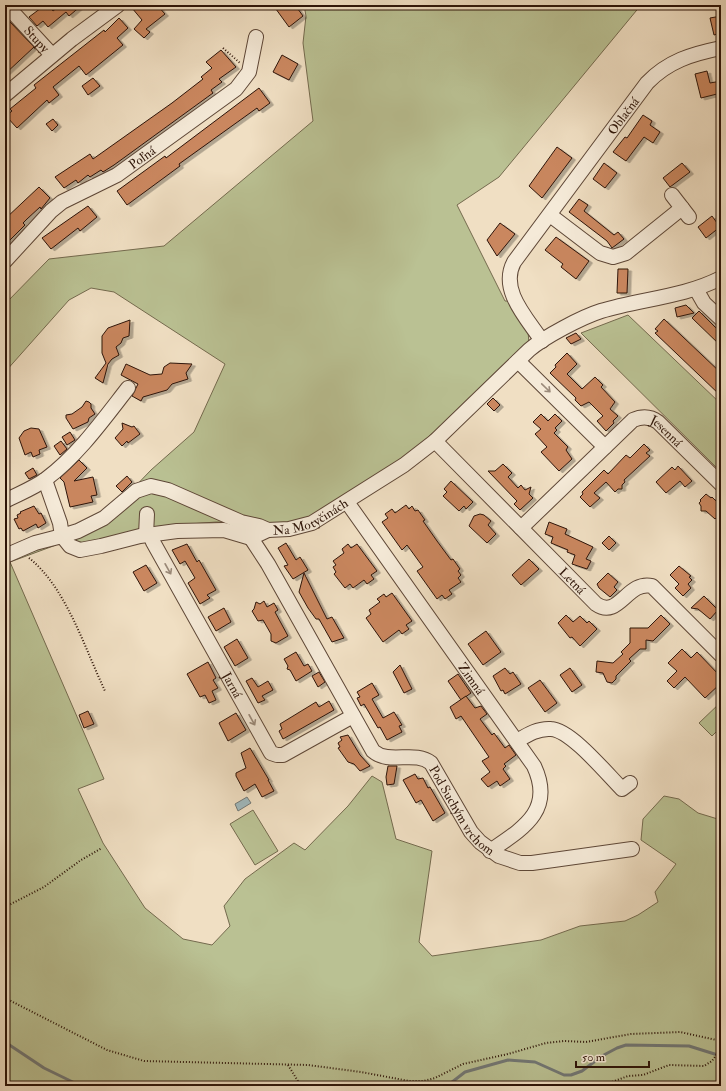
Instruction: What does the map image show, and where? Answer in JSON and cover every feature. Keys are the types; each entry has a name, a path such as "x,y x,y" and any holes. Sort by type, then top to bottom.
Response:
{"street":[{"name":"Stupy","path":"6,5 52,55"},
{"path":"5,95 52,55 118,5"},
{"name":"Poľná","path":"5,261 51,211 62,202 117,175 228,96 244,81 245,68 256,37"},
{"name":"Oblačná","path":"542,341 513,296 508,280 510,269 514,262 639,94 656,74 670,64 686,56 721,48"},
{"path":"550,215 600,253 613,257 626,253 686,213 672,195"},
{"name":"Na Motyčinách","path":"251,538 268,530 301,527 312,523 404,465 435,442 518,361 542,341 600,311 696,289 721,278"},
{"path":"696,289 704,303 721,319"},
{"path":"518,361 605,447"},
{"path":"5,501 45,480 67,461 92,435 128,388"},
{"name":"Jesenná","path":"521,528 633,420 641,417 650,418 658,422 721,484"},
{"name":"Letná","path":"435,442 599,606 611,608 637,587 644,585 652,586 721,655"},
{"path":"45,480 60,523 62,536 70,546 80,550 148,535 213,530 233,532 251,538"},
{"path":"5,556 35,543 62,536 89,526 104,518 136,491 151,486 168,490 241,522 259,526 268,530"},
{"name":"Zimná","path":"347,502 517,741 538,774 541,790 538,806 526,825 490,851"},
{"path":"147,514 148,535"},
{"name":"Jarná","path":"148,535 271,753 283,755 353,716"},
{"name":"Pod Suchým vrchom","path":"251,538 268,564 370,747 377,754 385,757 424,759 431,763 471,832 490,851 509,860 532,863 632,849"},
{"path":"517,741 540,730 550,729 561,731 573,739 622,789 630,783"}],"path":[{"path":"223,48 245,68"},
{"path":"19,550 43,570 61,594 105,691"},
{"path":"5,907 44,887 81,860 102,848"},
{"path":"5,998 107,1050 125,1056 157,1061 315,1066 409,1081 423,1081 435,1078 463,1064 552,1043 586,1042 631,1034 680,1032 720,1041 717,1054 712,1061 704,1066 669,1065 643,1075 628,1076 601,1086"},
{"path":"156,1056 157,1061"},
{"path":"288,1064 301,1086"},
{"path":"5,1080 14,1086"},
{"path":"421,1086 423,1081"}],"green space":[{"path":"304,5 641,5 499,177 457,205 505,301 509,301 528,330 529,345 431,437 380,475 312,517 288,523 216,522 151,527 83,544 70,539 126,496 151,470 194,432 225,364 114,292 91,288 69,300 5,372 5,304 49,259 164,246 313,121 303,43 306,16"},
{"path":"628,315 721,404 721,472 581,333"},
{"path":"54,544 56,545 10,562 104,779 78,789 103,843 145,908 183,939 212,945 230,926 224,906 245,879 294,843 305,850 348,806 372,776 382,782 396,839 432,851 419,942 432,956 541,940 580,926 625,921 638,915 658,902 655,892 676,864 641,840 643,819 664,796 679,799 698,813 721,820 721,1086 5,1086 5,561"},
{"path":"721,702 721,727 712,736 699,723"},
{"path":"253,810 278,851 255,865 230,824"}],"water":[{"path":"247,797 251,803 238,811 235,804"}],"building":[{"path":"45,5 48,5 53,11 58,7 57,5 82,5 69,16 66,12 48,27 43,21 37,26 29,17"},
{"path":"136,5 157,5 165,14 146,29 150,32 144,38 134,29 142,20 132,8"},
{"path":"273,5 295,5 303,16 289,27"},
{"path":"721,16 721,33 714,35 710,18"},
{"path":"119,18 128,28 117,38 123,45 86,75 79,66 53,87 59,95 49,103 47,100 17,128 6,116 12,111 10,109 36,88 34,85 104,30 105,32"},
{"path":"10,22 34,47 5,74 5,26"},
{"path":"221,50 236,67 219,79 222,82 211,90 213,93 114,165 103,172 101,170 90,177 88,175 78,183 76,180 64,188 55,177 90,154 93,159 172,103 203,79 201,77 212,68 206,62"},
{"path":"282,55 298,64 289,80 273,72"},
{"path":"707,71 710,83 721,81 721,93 701,98 695,74"},
{"path":"93,78 100,86 88,95 82,86"},
{"path":"259,88 270,103 259,111 257,108 179,164 180,166 127,205 117,191 165,156 166,158"},
{"path":"643,115 652,121 650,125 660,132 653,143 644,137 626,161 613,152 625,137 627,138"},
{"path":"53,119 58,125 52,131 46,124"},
{"path":"557,147 572,158 542,198 529,186"},
{"path":"604,163 617,173 605,188 593,179"},
{"path":"682,163 690,172 670,187 663,178"},
{"path":"39,187 50,198 41,209 40,207 23,223 25,225 5,245 5,219"},
{"path":"579,199 588,205 584,211 614,235 618,232 624,239 612,248 607,241 569,212"},
{"path":"88,206 97,217 80,231 78,228 51,249 42,238"},
{"path":"712,216 720,227 706,238 698,227"},
{"path":"500,223 515,234 497,256 487,240"},
{"path":"556,237 589,261 576,279 561,267 563,264 545,250"},
{"path":"618,269 628,269 627,293 617,293"},
{"path":"686,305 694,313 677,317 675,308"},
{"path":"699,311 721,333 721,346 692,318"},
{"path":"664,319 721,373 721,396 655,333 658,331 655,329"},
{"path":"130,320 129,336 123,338 121,343 116,347 119,355 112,359 108,364 103,383 95,378 106,363 102,353 102,336 108,328"},
{"path":"576,333 581,339 571,344 566,338"},
{"path":"567,353 577,364 567,374 582,389 595,377 603,385 601,387 615,402 610,409 618,416 613,421 614,423 606,431 597,421 603,416 589,402 581,406 575,400 576,398 550,373 556,367 555,365"},
{"path":"170,363 192,364 186,373 188,379 172,384 167,390 143,397 141,401 132,396 138,384 121,375 126,364 150,375 162,374 164,367"},
{"path":"493,398 500,405 494,411 487,404"},
{"path":"86,401 91,404 91,408 95,414 89,418 88,422 73,429 66,418 66,415 72,414 82,407"},
{"path":"541,414 548,421 555,414 562,421 555,428 557,430 554,433 568,447 566,450 572,459 559,471 541,452 547,447 535,434 541,429 533,422"},
{"path":"122,423 132,427 134,426 140,434 128,443 127,441 122,446 115,438 123,429"},
{"path":"31,428 39,429 47,447 39,450 40,454 33,457 31,452 25,455 19,438 24,431"},
{"path":"70,432 75,440 67,445 62,437"},
{"path":"61,441 67,449 60,455 54,446"},
{"path":"644,444 650,450 646,453 650,456 624,480 625,482 622,485 622,489 618,489 615,492 606,482 594,493 600,498 590,507 580,497 583,494 582,492 604,470 608,474 626,455 630,458"},
{"path":"79,460 87,468 74,481 93,477 97,495 91,496 93,502 70,507 64,482 60,478"},
{"path":"503,464 512,473 508,477 518,488 521,485 525,490 531,487 529,494 533,498 520,510 514,504 517,501 488,471 495,471"},
{"path":"678,466 692,481 685,487 680,481 666,493 656,482 672,467 675,470"},
{"path":"33,468 37,475 29,479 25,473"},
{"path":"127,476 132,482 122,492 116,486"},
{"path":"451,481 473,502 466,509 464,506 459,511 443,496 447,492 444,489"},
{"path":"706,494 711,498 712,497 721,506 721,513 715,519 706,511 701,511 701,506 699,503"},
{"path":"406,505 409,509 412,506 415,511 418,510 425,520 423,521 437,541 451,560 453,559 460,569 458,571 461,575 458,578 461,582 449,590 452,594 445,599 442,595 437,599 417,571 423,567 407,545 402,550 382,522 388,518 385,514 392,509 395,513"},
{"path":"34,506 39,514 41,513 46,523 38,528 36,524 23,531 21,528 19,529 14,519 18,518 17,515 21,513 20,512"},
{"path":"480,514 484,515 491,521 488,525 496,534 487,543 469,526 474,516"},
{"path":"549,522 567,529 565,534 593,547 586,559 591,561 587,569 572,564 575,555 567,552 568,550 551,543 553,537 545,534"},
{"path":"609,536 616,543 609,550 602,543"},
{"path":"286,543 296,560 300,557 308,570 293,579 284,566 288,565 278,548"},
{"path":"187,544 197,562 199,560 216,590 207,595 210,598 200,604 188,583 195,578 185,561 180,564 172,550"},
{"path":"348,544 351,548 357,544 377,571 371,575 374,579 367,584 364,580 353,588 350,584 345,588 334,574 336,572 333,567 336,565 333,561 344,553 342,549"},
{"path":"529,559 539,569 521,585 512,575"},
{"path":"146,565 157,583 144,591 133,572"},
{"path":"679,566 691,576 689,577 692,580 688,584 691,588 683,596 675,588 679,584 670,575"},
{"path":"304,573 327,619 332,617 344,638 332,642 319,619 316,619 308,608 299,592"},
{"path":"608,573 618,582 614,587 617,590 610,597 599,588 597,584"},
{"path":"392,593 412,621 406,625 409,629 402,634 399,630 383,642 366,618 371,614 369,610 380,602 377,599 384,594 386,597"},
{"path":"704,596 718,610 710,619 698,609 691,608"},
{"path":"264,601 267,607 274,603 278,610 275,612 288,636 276,643 271,641 271,634 263,620 258,621 252,611 256,602 260,604"},
{"path":"224,608 231,622 216,631 208,617"},
{"path":"566,615 573,622 580,616 587,623 589,621 597,629 580,646 572,637 570,638 558,623"},
{"path":"661,615 670,624 653,641 646,640 646,649 640,649 629,659 631,661 616,676 616,679 612,683 607,682 603,673 596,672 597,661 613,663 623,654 621,652 630,643 630,628 648,628"},
{"path":"486,631 501,652 483,665 468,644"},
{"path":"237,639 248,658 235,666 224,647"},
{"path":"682,649 691,658 697,652 721,677 721,683 705,698 685,677 674,688 667,681 677,671 668,663"},
{"path":"296,652 304,666 308,664 312,671 296,681 290,670 287,669 288,666 284,659"},
{"path":"208,662 216,678 213,680 218,688 212,691 216,700 209,703 205,695 200,697 187,674"},
{"path":"400,665 412,689 404,693 393,672"},
{"path":"505,668 510,674 513,672 521,684 505,694 503,690 501,691 493,676"},
{"path":"570,668 582,685 572,692 560,675"},
{"path":"319,672 325,682 318,687 312,676"},
{"path":"458,674 471,693 461,700 448,681"},
{"path":"252,678 258,687 268,681 273,690 262,696 265,700 258,703 246,681"},
{"path":"540,680 557,703 545,712 528,688"},
{"path":"372,683 379,695 372,699 383,718 394,712 402,725 399,726 402,732 387,740 364,704 361,706 357,698 360,697 357,692"},
{"path":"466,696 475,708 481,706 487,714 480,719 492,735 494,733 505,748 509,745 516,755 504,764 506,766 503,769 510,779 500,786 497,781 488,787 481,779 490,772 482,761 489,757 461,716 456,719 450,707"},
{"path":"329,701 334,710 283,739 279,731 282,729 280,724 316,702 319,707"},
{"path":"88,711 94,724 84,728 79,715"},
{"path":"236,713 246,730 228,741 219,723"},
{"path":"348,735 360,755 370,766 360,771 354,764 348,762 338,748 340,747 338,743 342,740 340,737"},
{"path":"250,748 274,791 262,797 255,784 244,791 236,776 236,773 246,768 241,753"},
{"path":"388,766 397,766 394,784 387,785 386,777"},
{"path":"415,774 418,779 423,778 428,788 430,787 445,813 433,821 421,800 416,803 403,780"}],"waterway":[{"path":"5,1040 8,1044 44,1068 81,1086"},
{"path":"447,1086 465,1072 508,1060 535,1062 564,1075 571,1075 582,1071 602,1056 626,1045 689,1046 721,1056"}]}
